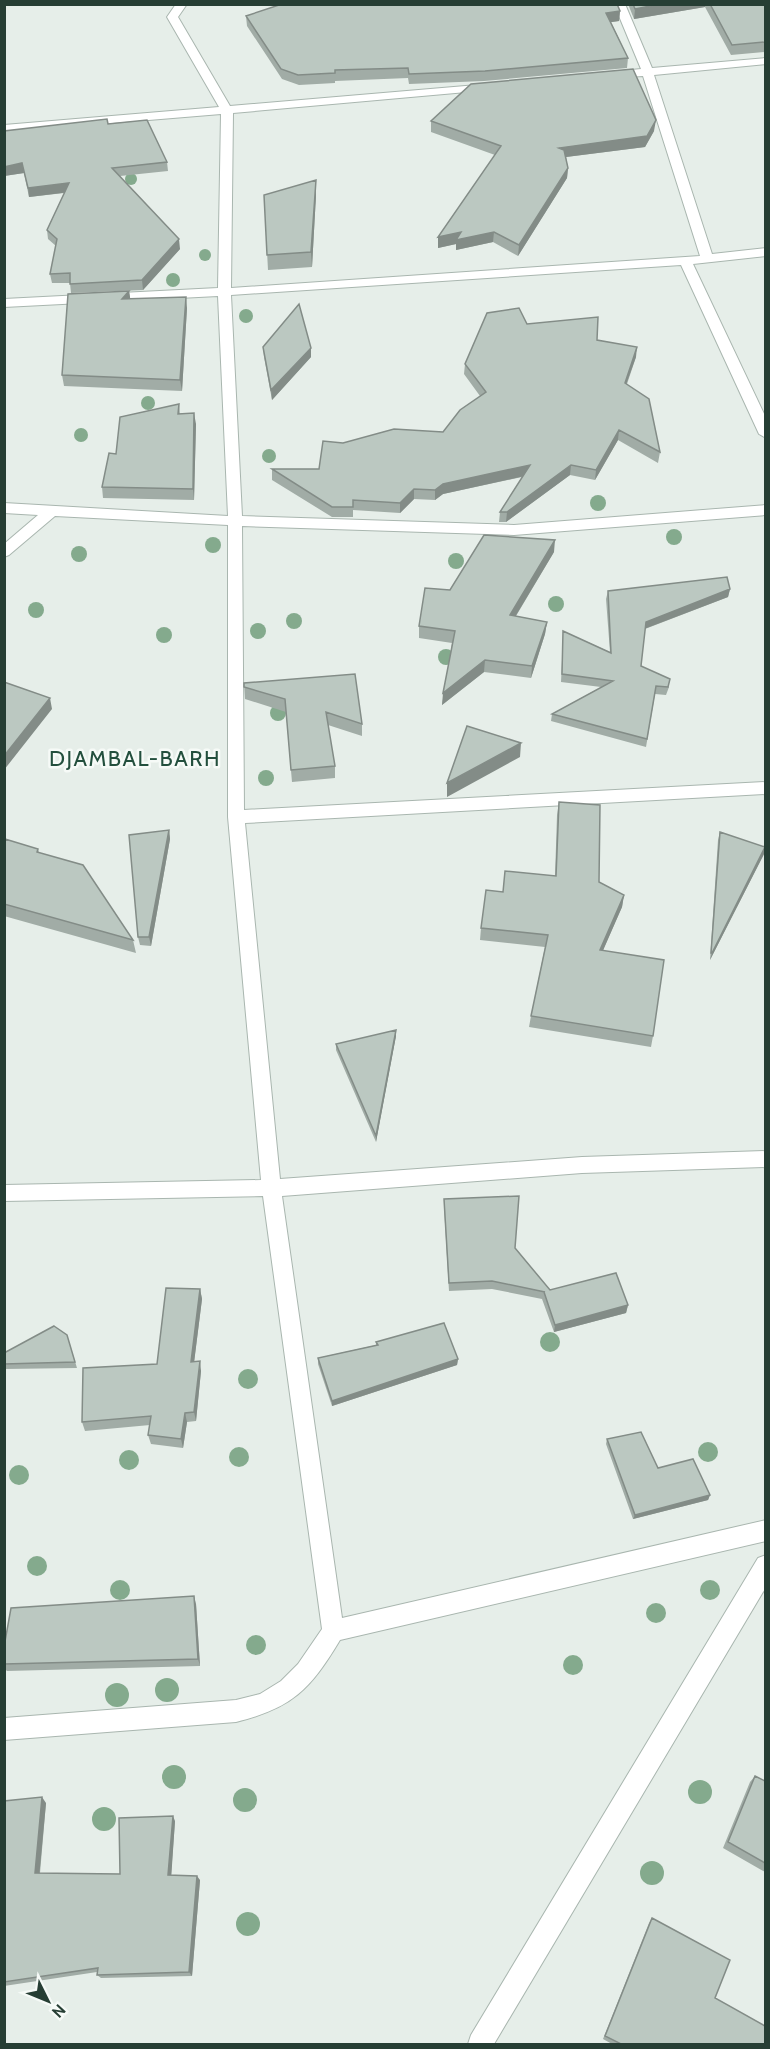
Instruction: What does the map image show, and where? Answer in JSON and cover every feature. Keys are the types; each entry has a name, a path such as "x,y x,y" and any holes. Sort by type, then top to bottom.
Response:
{"street":[{"path":"4,1729 236,1711 267,1702 298,1682 317,1658 333,1631 272,1188 236,817 235,521 224,292 227,111 172,17 182,4"},
{"path":"619,4 648,72 707,259"},
{"path":"601,76 765,61"},
{"path":"4,129 496,86"},
{"path":"4,303 224,292 685,261 765,252"},
{"path":"685,261 765,434"},
{"path":"4,508 235,521 514,530 765,510"},
{"path":"4,552 52,510"},
{"path":"236,817 659,796 765,788"},
{"path":"4,1193 272,1188 582,1166 765,1159"},
{"path":"333,1631 765,1530"},
{"path":"480,2044 765,1566"}],"building":[{"path":"282,4 617,4 620,11 606,13 628,58 485,71 409,74 408,68 335,70 335,73 298,75 281,69 246,16"},
{"path":"633,4 660,4 635,9"},
{"path":"710,4 765,4 765,42 732,45"},
{"path":"633,69 656,120 647,136 559,148 564,150 568,168 519,245 494,232 456,240 461,232 438,237 501,146 431,121 471,84"},
{"path":"107,119 108,124 147,120 167,162 112,168 179,239 142,280 70,284 70,273 50,274 57,239 47,230 69,183 28,188 22,163 4,167 4,131"},
{"path":"316,180 311,252 267,255 264,195"},
{"path":"129,291 122,299 186,297 180,380 62,375 68,294"},
{"path":"299,304 311,348 271,390 263,347"},
{"path":"519,308 527,324 598,317 597,340 637,347 625,383 649,399 660,452 619,430 596,470 571,465 507,512 500,512 530,465 443,484 435,490 414,489 400,503 353,500 353,507 332,507 272,469 319,469 323,441 343,443 394,429 443,432 460,410 486,392 465,364 487,313"},
{"path":"179,404 178,414 194,413 193,489 102,487 109,453 116,454 120,417"},
{"path":"484,535 555,540 510,615 547,622 532,666 485,660 443,693 455,631 419,626 425,588 450,590"},
{"path":"727,577 730,589 646,622 641,666 670,679 668,687 656,686 647,739 552,714 613,681 562,674 563,631 611,653 608,591"},
{"path":"355,674 362,724 326,712 335,766 291,770 285,699 244,687 244,683"},
{"path":"4,682 50,698 4,756"},
{"path":"467,726 521,743 447,783"},
{"path":"559,802 600,805 599,882 624,895 600,950 664,960 653,1036 531,1016 548,935 481,928 486,890 503,892 505,871 556,876"},
{"path":"169,830 149,937 138,937 129,835"},
{"path":"720,832 765,847 711,953"},
{"path":"5,839 38,849 37,852 83,865 133,940 4,904"},
{"path":"396,1030 376,1136 336,1044"},
{"path":"519,1196 515,1248 550,1290 616,1273 628,1305 555,1325 545,1292 492,1281 449,1283 444,1199"},
{"path":"166,1288 200,1289 191,1362 200,1361 194,1412 185,1413 181,1439 148,1435 151,1416 82,1422 83,1368 157,1364"},
{"path":"444,1323 458,1359 332,1401 318,1358 378,1345 376,1342"},
{"path":"54,1326 67,1335 75,1362 4,1364 4,1353"},
{"path":"641,1432 658,1468 693,1459 710,1495 635,1515 607,1439"},
{"path":"194,1596 198,1659 4,1664 4,1647 11,1608"},
{"path":"755,1776 765,1781 765,1863 728,1842"},
{"path":"42,1797 35,1873 120,1874 119,1818 173,1816 168,1875 197,1876 189,1972 97,1975 98,1968 4,1982 4,1801"},
{"path":"652,1918 730,1960 715,1998 765,2026 765,2044 621,2044 605,2036"}],"district":[{"name":"DJAMBAL-BARH","path":"135,758"}]}
